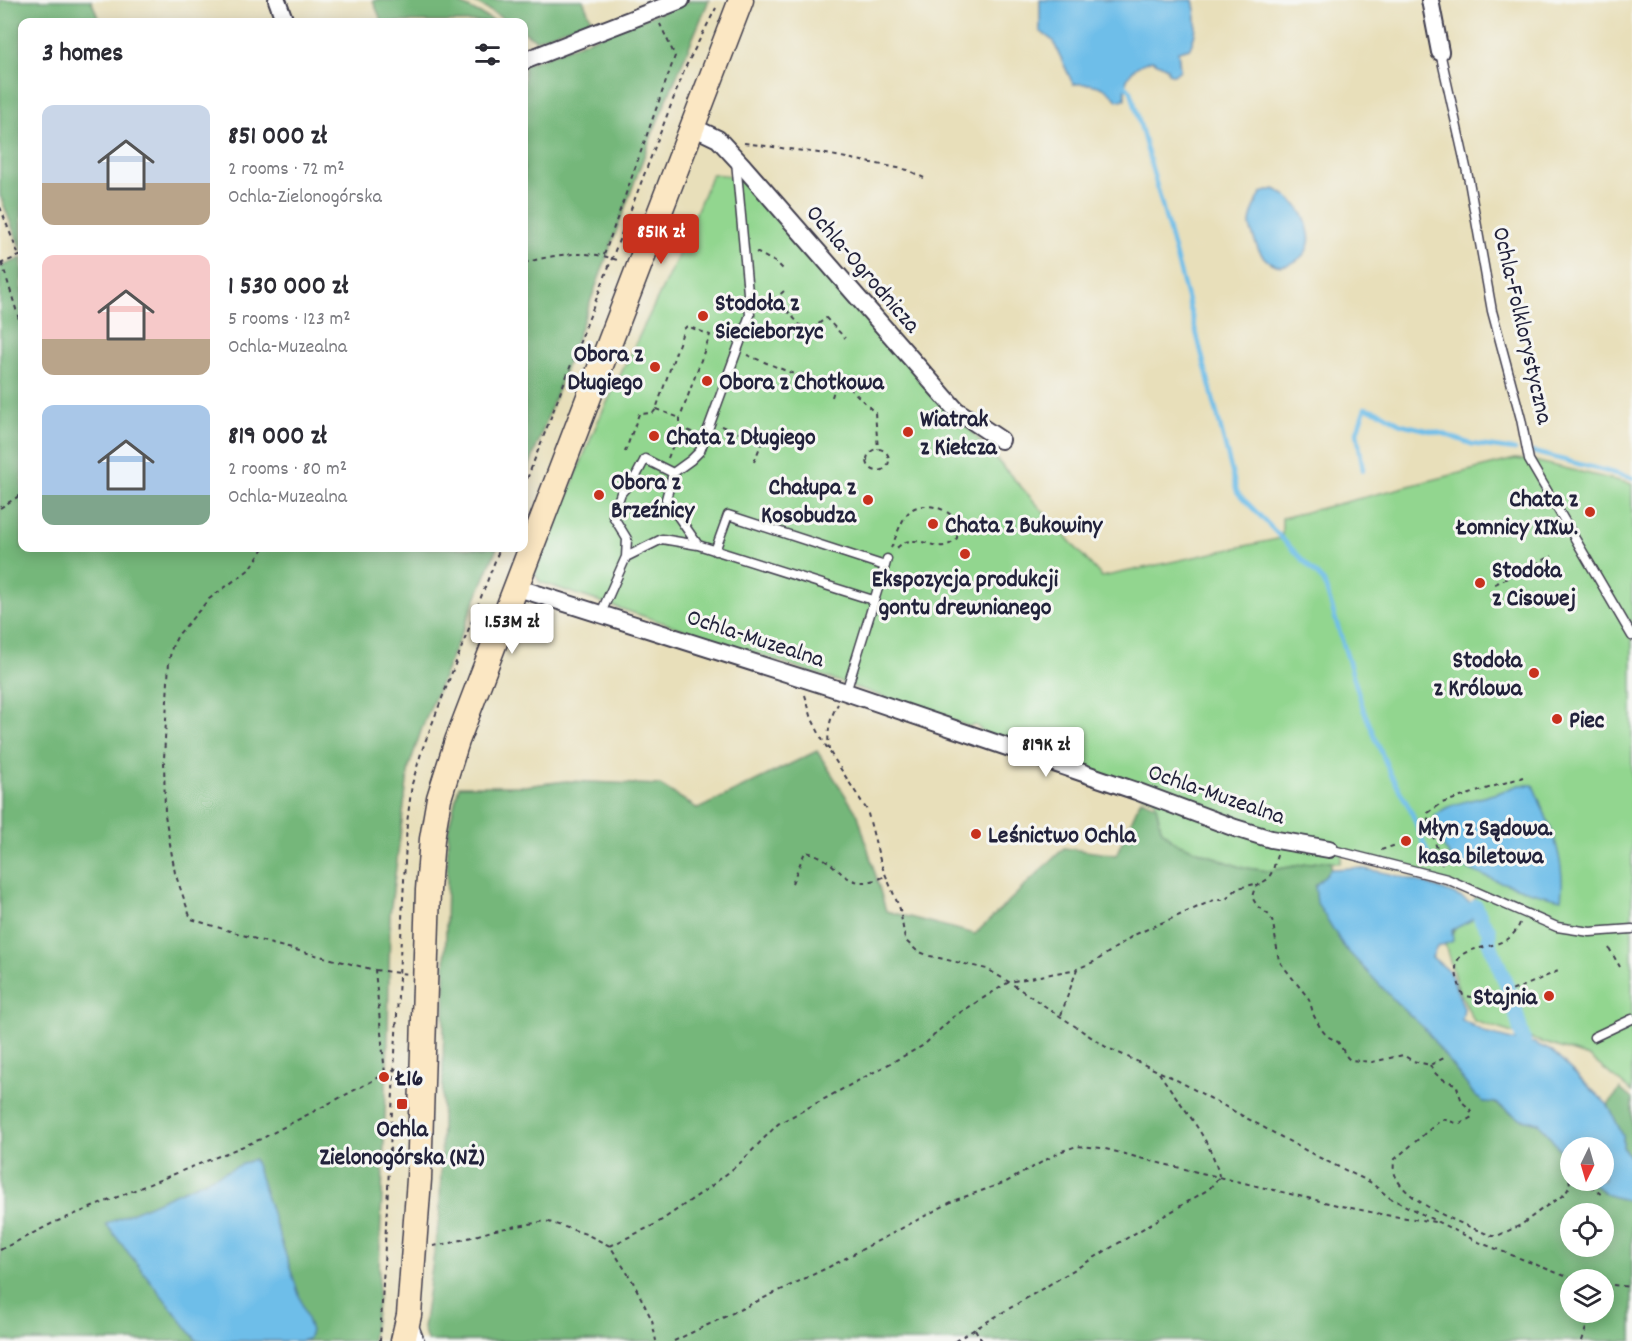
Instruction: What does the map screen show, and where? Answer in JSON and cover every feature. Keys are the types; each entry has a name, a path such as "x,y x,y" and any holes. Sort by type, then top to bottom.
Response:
{"street":[{"path":"277,0 284,18"},
{"path":"528,59 681,0"},
{"path":"403,1341 409,1315 419,1179 430,856 439,798 457,741 515,587 741,0"},
{"name":"Ochla-Folklorystyczna","path":"1430,0 1440,52"},
{"name":"Ochla-Ogrodnicza","path":"693,127 718,138 956,410 1001,440"},
{"name":"Ochla-Muzealna","path":"515,587 846,692 1136,791 1235,828 1280,841 1329,849"}],"lane":[{"name":"Ochla-Folklorystyczna","path":"1440,52 1468,181 1492,311 1521,418 1529,460 1632,636"},
{"path":"698,546 666,499 673,473 700,451 750,315 735,158"},
{"path":"601,613 626,556 627,539 613,516 621,493 636,476 645,459 673,473"},
{"path":"715,551 728,515 887,559 846,692"},
{"path":"626,556 662,539 698,546 873,600"},
{"name":"Ochla-Muzealna","path":"1329,849 1447,879 1557,927 1590,932 1632,929"},
{"path":"1594,1037 1632,1019"},
{"path":"409,1315 420,1341"}],"path":[{"path":"528,476 686,66 716,8"},
{"path":"604,255 675,56 654,10"},
{"path":"718,138 825,154 908,170 924,178"},
{"path":"0,207 18,249"},
{"path":"743,245 777,263 785,271"},
{"path":"528,262 553,255 604,255 611,258"},
{"path":"18,257 1,264 18,317"},
{"path":"784,291 776,298 807,333 826,318 845,338"},
{"path":"625,452 639,414 656,409 684,329 687,326 710,335 664,468"},
{"path":"737,351 811,381 836,383 850,388 871,408 877,420 878,449"},
{"path":"832,397 836,383"},
{"path":"656,409 680,418"},
{"path":"711,422 780,449"},
{"path":"680,427 705,437"},
{"path":"754,462 762,442"},
{"path":"878,449 886,453 889,458 887,466 879,471 871,469 867,462 870,452 878,449"},
{"path":"0,508 18,497"},
{"path":"928,506 941,509 953,516 957,527 957,538 951,545 942,547 916,541 906,542 887,559 908,513 917,507 928,506"},
{"path":"261,552 250,569 209,599 178,636 172,647 169,661 164,759 165,815 175,873 192,918 272,944 375,969 426,975"},
{"path":"480,600 498,552"},
{"path":"1496,584 1552,556"},
{"path":"804,690 813,719 830,752 867,810 881,864 900,909 905,940 916,951 987,969 1106,1047 1173,1078 1318,1157 1370,1182 1390,1198 1437,1223 1560,1274"},
{"path":"830,752 828,741 832,714 846,692"},
{"path":"1442,867 1428,813 1442,803 1523,777"},
{"path":"610,1246 656,1224 710,1187 739,1164 778,1124 924,1045 953,1017 1009,982 1077,969 1096,961 1134,935 1214,900 1225,900 1238,888 1265,882 1273,870 1280,841"},
{"path":"792,884 805,852 814,853 842,875 854,881 863,883 886,876"},
{"path":"1258,884 1252,897 1257,906 1269,915 1273,923 1279,961 1309,999 1321,1029 1338,1042 1350,1060 1372,1062 1399,1055 1430,1065 1444,1058"},
{"path":"1521,911 1520,926 1514,934 1496,945 1467,950 1460,957 1455,967 1463,995 1476,999 1505,992 1560,970"},
{"path":"1609,948 1620,967"},
{"path":"375,969 385,1074"},
{"path":"1060,1016 1077,969"},
{"path":"1430,1065 1443,1081 1456,1084 1461,1102 1470,1109 1472,1117 1461,1124 1442,1119 1395,1159 1394,1175 1406,1193 1459,1221 1492,1236 1497,1236 1521,1225 1567,1191"},
{"path":"0,1250 53,1223 214,1160 261,1139 395,1068 380,1341"},
{"path":"955,1341 1209,1189 1219,1177 1217,1165 1207,1145 1159,1073"},
{"path":"674,1341 829,1266 953,1201 1006,1182 1062,1151 1077,1146 1102,1148 1385,1215 1437,1223"},
{"path":"1598,1191 1602,1194"},
{"path":"432,1246 495,1230 546,1221 586,1234 610,1246 633,1282 652,1320 656,1341"},
{"path":"1614,1285 1632,1287"},
{"path":"1582,1341 1588,1323"},
{"path":"975,1329 982,1341"}],"green space":[{"path":"0,0 91,0 98,18 18,18 18,242 0,195"},
{"path":"453,0 488,18 380,18 373,1"},
{"path":"470,0 583,0 591,19 536,40 528,35 528,18 503,18"},
{"path":"692,0 709,0 653,132 528,470 528,63"},
{"path":"712,174 743,177 1102,577 1282,538 1282,518 1515,459 1534,461 1632,484 1632,1092 1589,1057 1474,1021 1457,986 1445,944 1479,893 1343,852 1340,863 1322,861 1268,871 1240,867 1174,842 1161,829 1155,800 988,735 975,725 968,726 540,582 535,574 598,421 677,258"},
{"path":"18,260 18,552 495,552 422,728 409,767 390,914 388,1038 378,1298 372,1341 0,1341 0,267"},
{"path":"817,751 858,815 886,911 975,934 1064,848 1116,855 1141,799 1156,805 1161,829 1174,842 1240,867 1268,871 1322,861 1331,862 1331,869 1315,886 1327,919 1345,947 1396,1002 1425,1029 1475,1096 1484,1102 1495,1103 1519,1118 1539,1123 1560,1150 1560,1191 1602,1191 1632,1202 1632,1341 427,1341 423,1328 440,1213 448,830 459,786 525,786 566,781 660,785 698,809"},
{"path":"1620,1089 1632,1099 1632,1161 1623,1147 1623,1136 1608,1105"}],"water":[{"path":"1040,0 1193,0 1196,30 1190,48 1178,51 1180,70 1174,75 1168,73 1167,68 1152,60 1144,63 1138,66 1127,79 1125,99 1117,101 1104,88 1073,84 1053,41 1040,31"},
{"path":"1274,189 1290,199 1298,208 1305,219 1310,236 1305,253 1293,263 1286,265 1273,264 1262,255 1250,225 1261,193"},
{"path":"1519,785 1533,785 1555,840 1561,869 1561,899 1520,888 1472,871 1452,858 1440,838 1435,816 1440,812 1446,808"},
{"path":"1354,868 1382,872 1435,887 1466,900 1476,907 1472,920 1452,930 1453,941 1437,947 1432,957 1449,971 1464,1008 1462,1020 1488,1034 1524,1043 1534,1043 1551,1051 1608,1105 1623,1136 1623,1147 1632,1161 1632,1202 1608,1195 1603,1191 1614,1191 1614,1137 1560,1137 1560,1150 1539,1123 1519,1118 1496,1103 1484,1102 1475,1096 1425,1029 1344,947 1317,903 1315,886 1331,869"},
{"path":"254,1159 311,1331 308,1339 301,1341 197,1341 106,1224"}],"waterway":[{"path":"1124,84 1131,91 1237,492 1324,582 1364,711 1390,773 1410,809 1431,861"},
{"path":"1363,470 1357,432 1365,408 1382,413 1401,424 1444,434 1471,444 1515,450"},
{"path":"1533,452 1632,478"},
{"path":"1476,907 1489,930 1489,942 1512,998 1524,1043"}],"place":[{"name":"Stodoła z Siecieborzyc","path":"703,316"},
{"name":"Obora z Długiego","path":"655,367"},
{"name":"Obora z Chotkowa","path":"707,381"},
{"name":"Wiatrak z Kiełcza","path":"908,432"},
{"name":"Chata z Długiego","path":"654,436"},
{"name":"Obora z Brzeźnicy","path":"599,495"},
{"name":"Chałupa z Kosobudza","path":"868,500"},
{"name":"Chata z Łomnicy XIXw.","path":"1590,512"},
{"name":"Chata z Bukowiny","path":"933,524"},
{"name":"Ekspozycja produkcji gontu drewnianego","path":"965,554"},
{"name":"Stodoła z Cisowej","path":"1480,583"},
{"name":"Stodoła z Królowa","path":"1534,673"},
{"name":"Piec","path":"1557,719"},
{"name":"Leśnictwo Ochla","path":"976,834"},
{"name":"Młyn z Sądowa. kasa biletowa","path":"1406,841"},
{"name":"Stajnia","path":"1549,996"},
{"name":"Ł16","path":"384,1077"},
{"name":"Ochla Zielonogórska (NŻ)","path":"402,1104"}]}
